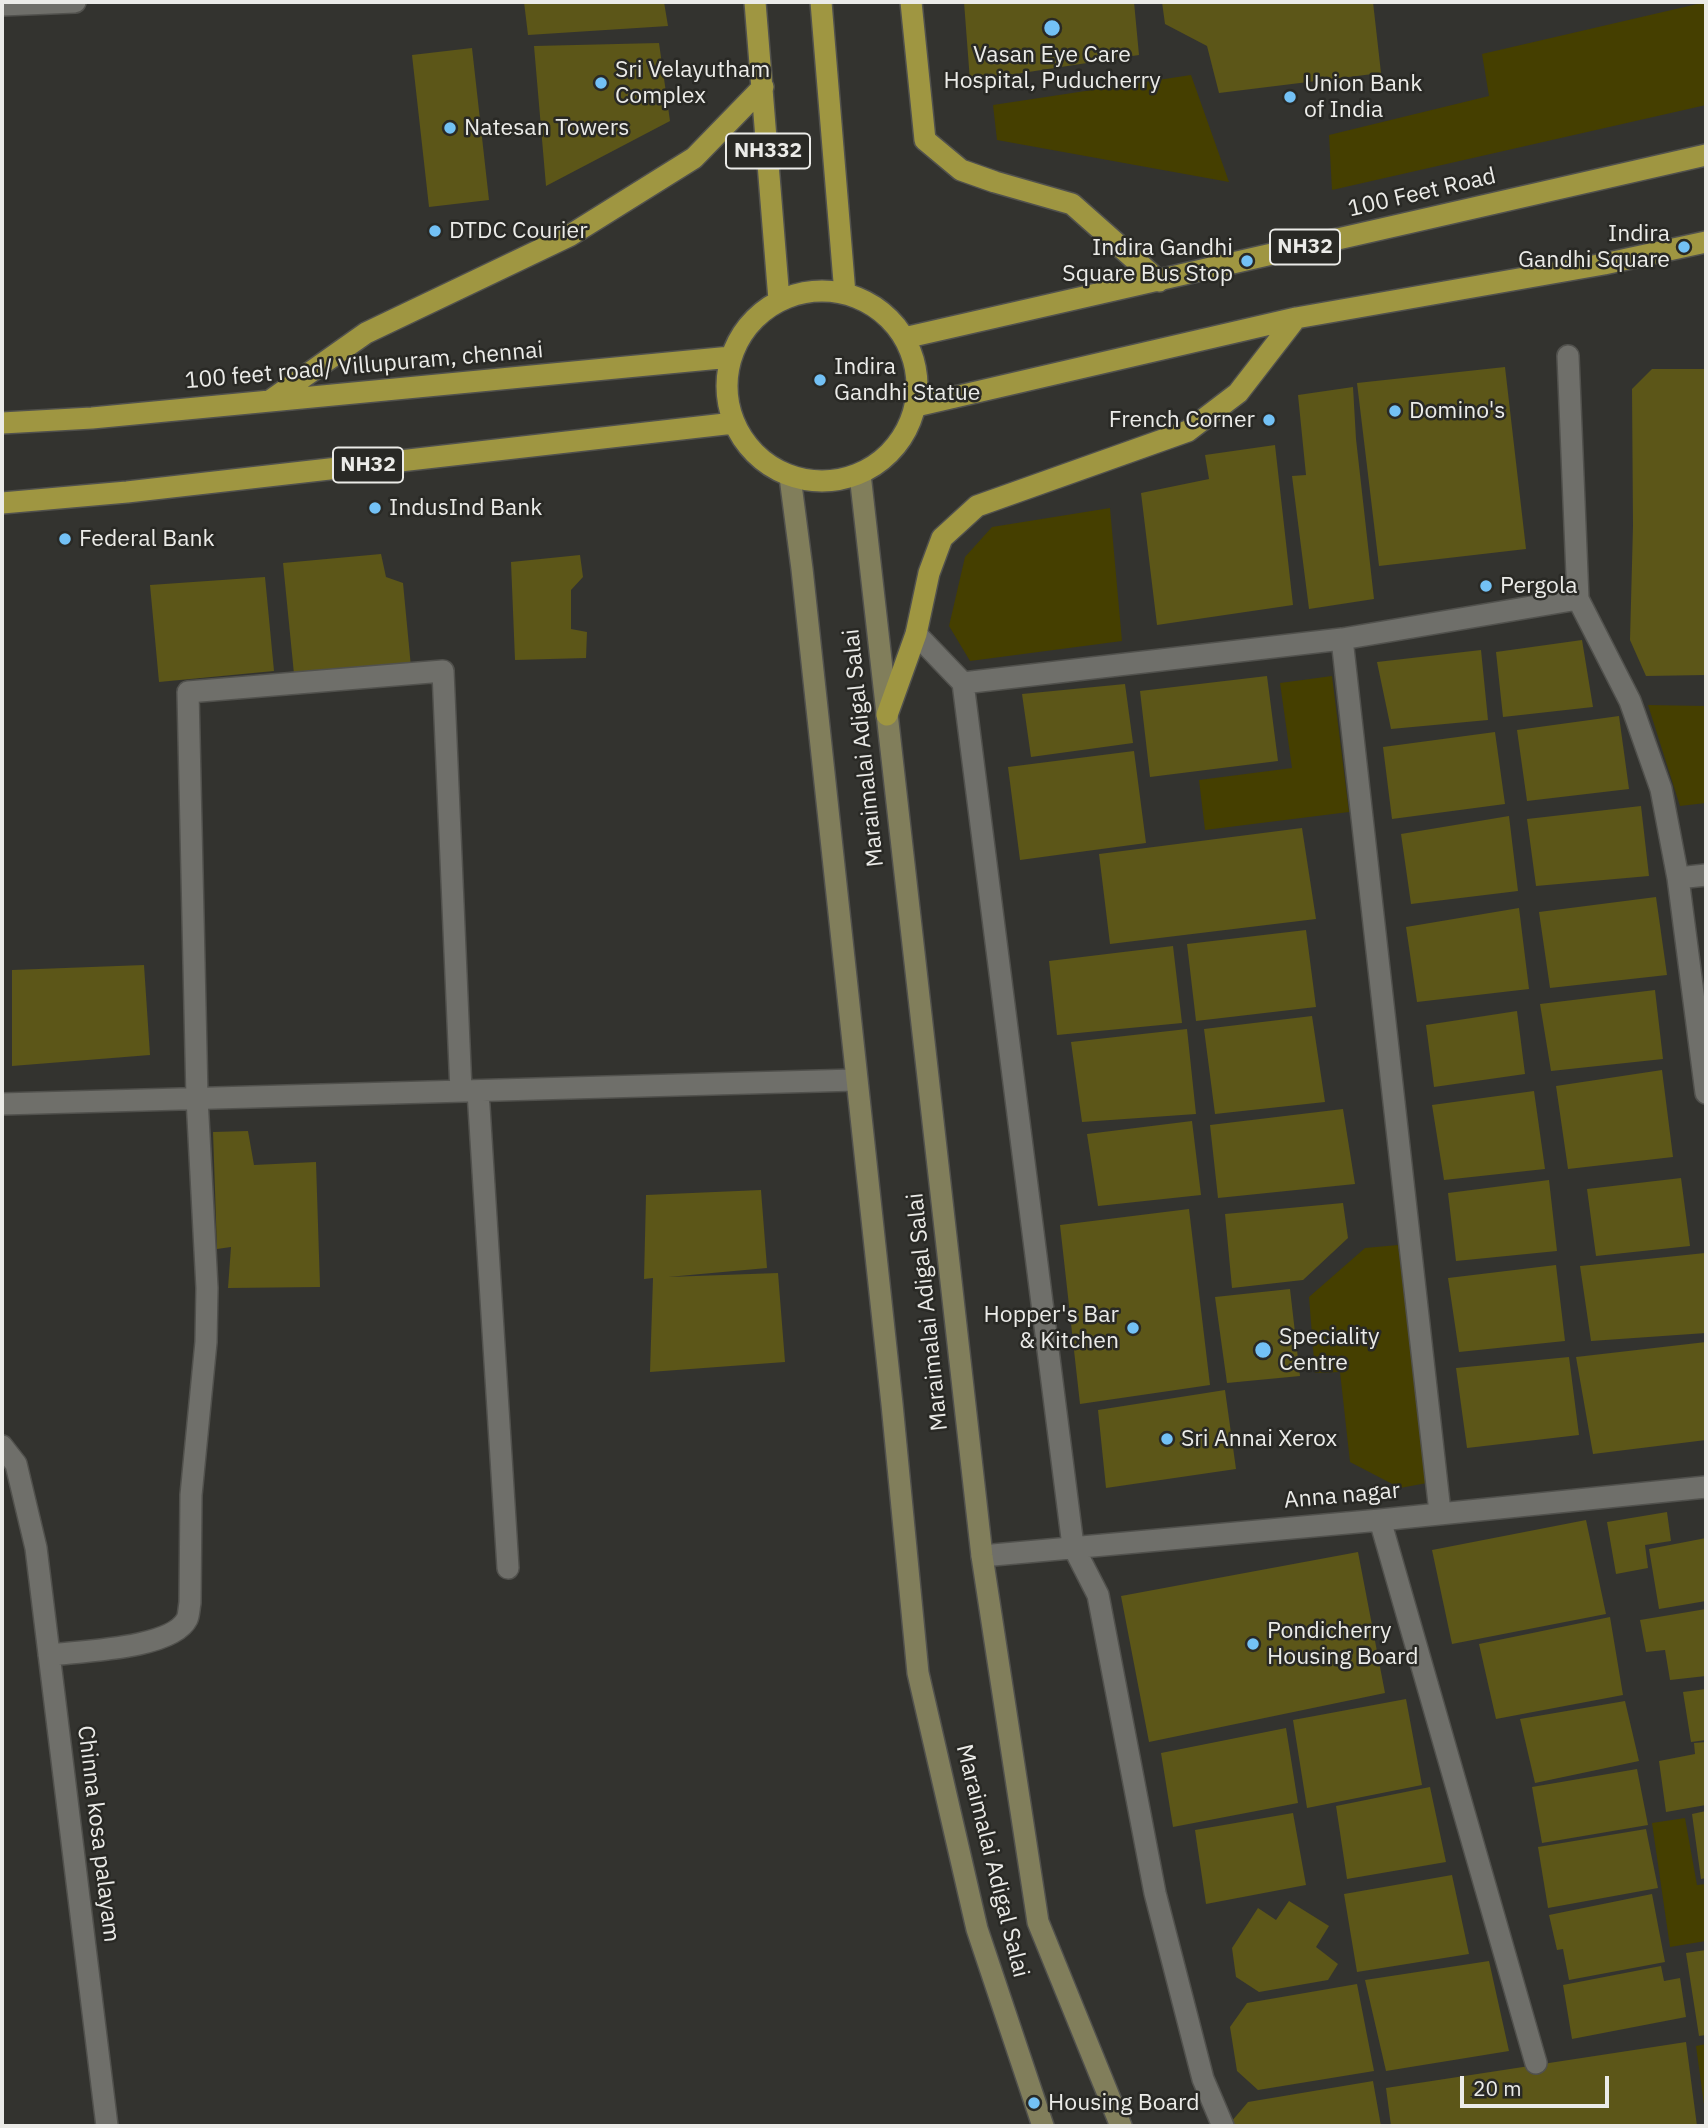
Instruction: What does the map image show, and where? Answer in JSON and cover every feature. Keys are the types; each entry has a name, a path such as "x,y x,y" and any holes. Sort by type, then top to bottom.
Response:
{"highway":[{"name":"NH332","path":"755,2 779,300"},
{"name":"NH332","path":"821,2 845,294"},
{"path":"911,2 925,140 961,170 1072,204 1159,281"},
{"path":"270,401 366,333 569,236 694,158 763,87"},
{"name":"100 Feet Road","path":"904,338 1706,155"},
{"path":"916,406 1296,318 1604,264 1706,242"},
{"path":"823,290 845,294 869,303 889,318 904,338 913,359 917,382 916,406 896,447 880,463 860,474 838,481 813,482 790,477 766,464 747,446 734,423 728,402 727,379 731,357 750,324 779,300 800,293 823,290"},
{"path":"887,715 916,634 929,573 942,538 977,506 1188,430 1238,393 1296,318"},
{"name":"100 feet road/ Villupuram, chennai","path":"2,423 92,418 731,357"},
{"name":"NH32","path":"2,503 127,492 734,423"}],"main road":[{"name":"Maraimalai Adigal Salai","path":"860,474 982,1556 1038,1922 1121,2126"},
{"name":"Maraimalai Adigal Salai","path":"790,477 892,1404 918,1673 977,1929 1043,2126"}],"street":[{"path":"2,5 75,2"},
{"path":"1568,356 1578,599 1630,701 1661,789 1678,878 1706,1093"},
{"path":"963,683 1342,639 1578,599"},
{"path":"916,634 963,683 1073,1546 1098,1595 1155,1893 1203,2079 1223,2126"},
{"path":"1342,639 1440,1512"},
{"path":"49,1655 145,1644 171,1634 187,1619 190,1602 191,1495 206,1342 207,1288 197,1098 188,692 443,671 469,1091 508,1568"},
{"path":"1678,878 1706,874"},
{"path":"2,1104 855,1080"},
{"name":"Chinna kosa palayam","path":"2,1447 16,1464 36,1548 107,2126"},
{"name":"Anna nagar","path":"982,1556 1706,1487"},
{"path":"1380,1520 1536,2063"}],"shaded area":[{"path":"1706,2 1706,105 1332,190 1329,135 1489,96 1482,54"},
{"path":"1191,75 1229,182 997,140 993,105"},
{"path":"1110,508 1122,641 970,661 949,626 965,557 992,527"},
{"path":"1332,676 1349,812 1205,830 1199,780 1292,768 1280,683"},
{"path":"1648,705 1706,706 1706,803 1680,806"},
{"path":"1398,1245 1427,1483 1400,1488 1350,1462 1340,1372 1315,1373 1309,1297 1365,1248"},
{"path":"1685,1818 1697,1885 1706,1884 1706,1941 1670,1947 1652,1823"},
{"path":"1706,2044 1706,2119 1696,2046"}],"building":[{"path":"524,2 664,2 668,26 528,35"},
{"name":"Vasan Eye Care Hospital, Puducherry","path":"964,2 1134,2 1139,55 970,81"},
{"path":"1162,2 1373,2 1381,73 1219,93 1207,46 1165,24"},
{"name":"Sri Velayutham Complex","path":"659,43 670,121 546,186 534,46"},
{"name":"Natesan Towers","path":"472,48 489,200 429,207 412,55"},
{"path":"1505,367 1526,549 1379,566 1357,383"},
{"path":"1652,369 1706,369 1706,675 1646,676 1630,640 1632,389"},
{"path":"1353,387 1356,439 1374,599 1309,609 1292,476 1306,475 1298,395"},
{"path":"1275,445 1293,605 1157,625 1141,493 1209,479 1205,455"},
{"path":"381,554 386,577 403,583 411,667 294,674 283,563"},
{"path":"580,555 583,577 571,590 571,629 587,632 586,658 515,660 511,562"},
{"path":"265,577 274,671 159,682 150,585"},
{"path":"1582,640 1593,707 1503,717 1496,652"},
{"path":"1481,650 1488,720 1391,729 1377,662"},
{"path":"1267,676 1278,761 1150,777 1140,691"},
{"path":"1125,684 1133,743 1031,757 1022,694"},
{"path":"1619,716 1629,789 1527,801 1517,730"},
{"path":"1495,732 1505,804 1392,819 1383,747"},
{"path":"1134,751 1146,843 1020,860 1008,767"},
{"path":"1641,806 1649,876 1536,886 1527,819"},
{"path":"1509,816 1518,891 1411,904 1401,834"},
{"path":"1302,828 1316,919 1110,944 1099,854"},
{"path":"1656,897 1667,975 1550,988 1539,912"},
{"path":"1519,908 1529,989 1417,1002 1406,927"},
{"path":"1306,930 1316,1007 1196,1021 1187,944"},
{"path":"1173,946 1182,1023 1057,1035 1049,961"},
{"path":"144,965 150,1055 12,1066 12,970"},
{"path":"1655,990 1663,1059 1551,1071 1540,1004"},
{"path":"1517,1011 1525,1074 1434,1087 1426,1025"},
{"path":"1312,1016 1325,1102 1215,1114 1204,1029"},
{"path":"1187,1029 1196,1114 1082,1122 1071,1042"},
{"path":"1662,1070 1673,1157 1568,1169 1556,1086"},
{"path":"1534,1091 1545,1169 1444,1180 1432,1105"},
{"path":"1343,1109 1355,1184 1218,1198 1210,1125"},
{"path":"1192,1121 1201,1195 1098,1206 1087,1134"},
{"path":"248,1131 254,1165 316,1162 320,1287 228,1288 231,1247 217,1249 213,1132"},
{"path":"1681,1178 1690,1246 1596,1256 1587,1189"},
{"path":"1549,1180 1557,1251 1456,1261 1448,1193"},
{"path":"761,1190 767,1268 668,1277 778,1273 785,1362 650,1372 653,1278 644,1279 646,1195"},
{"path":"1343,1203 1348,1238 1303,1280 1232,1288 1225,1214"},
{"path":"1189,1209 1210,1385 1080,1404 1060,1225"},
{"path":"1705,1253 1706,1333 1591,1341 1580,1266"},
{"path":"1556,1265 1565,1341 1459,1352 1448,1278"},
{"path":"1290,1289 1300,1376 1227,1383 1215,1297"},
{"path":"1706,1342 1706,1440 1593,1454 1576,1357"},
{"path":"1569,1357 1579,1435 1467,1448 1456,1368"},
{"name":"Sri Annai Xerox","path":"1225,1390 1236,1469 1106,1488 1098,1410"},
{"path":"1667,1512 1671,1541 1645,1545 1648,1568 1616,1574 1607,1522"},
{"path":"1586,1520 1606,1614 1452,1644 1432,1550"},
{"path":"1706,1538 1706,1601 1659,1609 1649,1549"},
{"name":"Pondicherry Housing Board","path":"1358,1552 1385,1693 1149,1742 1121,1596"},
{"path":"1706,1609 1706,1676 1670,1680 1665,1650 1646,1652 1640,1620"},
{"path":"1610,1617 1623,1695 1496,1719 1479,1644"},
{"path":"1706,1689 1706,1740 1691,1742 1683,1692"},
{"path":"1406,1699 1422,1785 1307,1808 1293,1720"},
{"path":"1625,1701 1639,1761 1535,1783 1520,1719"},
{"path":"1286,1728 1298,1803 1173,1827 1161,1753"},
{"path":"1706,1742 1706,1805 1666,1812 1659,1761 1695,1754 1694,1743"},
{"path":"1637,1769 1648,1825 1542,1843 1532,1787"},
{"path":"1430,1787 1446,1862 1347,1879 1336,1806"},
{"path":"1706,1811 1706,1878 1701,1879 1692,1814"},
{"path":"1293,1813 1306,1885 1206,1904 1195,1830"},
{"path":"1646,1829 1658,1888 1548,1908 1538,1847"},
{"path":"1452,1875 1469,1954 1357,1972 1344,1894"},
{"path":"1652,1894 1665,1962 1569,1980 1563,1949 1557,1950 1549,1915"},
{"path":"1289,1901 1329,1926 1316,1947 1338,1964 1328,1980 1259,1992 1236,1977 1232,1948 1258,1908 1276,1920"},
{"path":"1706,1950 1706,2035 1699,2036 1686,1953"},
{"path":"1489,1961 1509,2051 1386,2071 1365,1980"},
{"path":"1661,1966 1664,1981 1680,1978 1686,2017 1572,2039 1563,1985"},
{"path":"1357,1984 1374,2071 1258,2090 1237,2071 1230,2027 1247,2003"},
{"path":"1686,2042 1697,2126 1391,2126 1386,2088"},
{"path":"1373,2081 1381,2126 1234,2126 1231,2122 1248,2102"}],"place":[{"name":"Vasan Eye Care Hospital, Puducherry","path":"1052,28"},
{"name":"Sri Velayutham Complex","path":"601,83"},
{"name":"Union Bank of India","path":"1290,97"},
{"name":"Natesan Towers","path":"450,128"},
{"name":"DTDC Courier","path":"435,231"},
{"name":"Indira Gandhi Square","path":"1684,247"},
{"name":"Indira Gandhi Square Bus Stop","path":"1247,261"},
{"name":"Indira Gandhi Statue","path":"820,380"},
{"name":"Domino's","path":"1395,411"},
{"name":"French Corner","path":"1269,420"},
{"name":"IndusInd Bank","path":"375,508"},
{"name":"Federal Bank","path":"65,539"},
{"name":"Pergola","path":"1486,586"},
{"name":"Hopper's Bar & Kitchen","path":"1133,1328"},
{"name":"Speciality Centre","path":"1263,1350"},
{"name":"Sri Annai Xerox","path":"1167,1439"},
{"name":"Pondicherry Housing Board","path":"1253,1644"},
{"name":"Housing Board","path":"1034,2103"}]}
